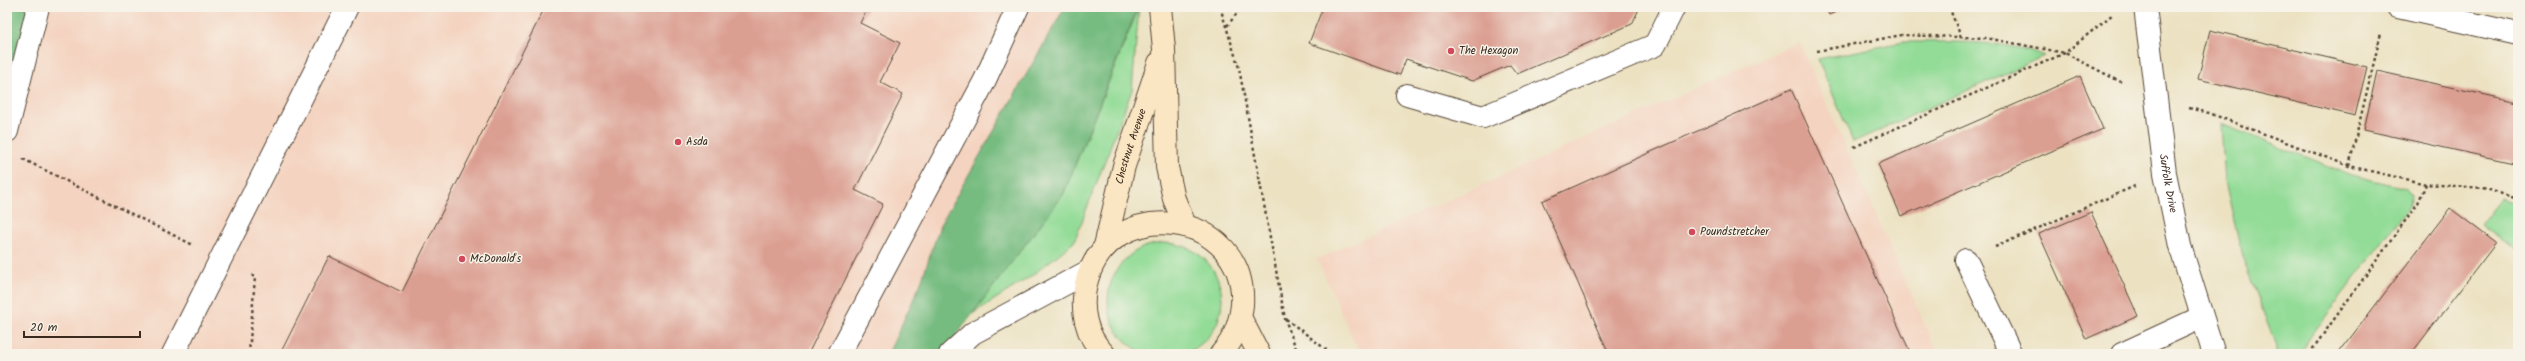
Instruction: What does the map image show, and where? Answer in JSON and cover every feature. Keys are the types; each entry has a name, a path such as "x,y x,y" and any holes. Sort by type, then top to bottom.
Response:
{"street":[{"path":"7,131 38,7"},
{"path":"173,354 222,259 347,7"},
{"path":"839,354 984,82 1018,7"},
{"name":"Chestnut Avenue","path":"1160,7 1164,49 1167,167 1174,199 1185,225"},
{"path":"1408,95 1483,116 1655,45 1674,7"},
{"name":"Suffolk Drive","path":"2145,7 2165,173 2180,246 2214,354"},
{"path":"2398,7 2518,34"},
{"name":"Chestnut Avenue","path":"1105,246 1124,166 1164,49"},
{"path":"1104,354 1097,347 1086,323 1083,297 1089,271 1105,246 1122,233 1142,224 1163,222 1185,225 1207,235 1225,251 1237,272 1242,295 1241,319 1230,344 1221,354"},
{"path":"1966,260 2011,354"},
{"path":"950,354 973,333 1089,271"},
{"path":"2122,354 2202,317"},
{"path":"1241,319 1259,354"}],"path":[{"path":"1220,7 1239,68 1285,319 1298,354"},
{"path":"1226,26 1242,7"},
{"path":"1949,7 1961,37"},
{"path":"1854,147 2065,52 2116,11"},
{"path":"2349,166 2381,30"},
{"path":"1817,51 1902,35 1986,38 2065,52 2155,100 2209,113 2349,166 2426,184 2483,188 2518,199"},
{"path":"20,159 222,259 255,277 249,354"},
{"path":"1966,260 2165,173"},
{"path":"2309,354 2418,203 2426,184"},
{"path":"1285,319 1332,354"}],"shaded area":[{"path":"15,7 1071,7 901,354 7,354 7,40"},
{"path":"1799,42 1938,354 1360,354 1317,259"}],"green space":[{"path":"10,7 30,7 7,88 7,22"},
{"path":"1065,7 1138,7 1063,195 942,354 888,354 920,285 941,223"},
{"path":"1139,7 1132,90 1074,242 1030,277 972,314 1063,195"},
{"path":"1903,42 1994,44 2029,51 2044,56 1853,142 1818,59"},
{"path":"2221,124 2351,175 2406,188 2412,196 2410,205 2308,340 2303,354 2276,354 2276,346 2242,256 2225,181"},
{"path":"2500,199 2518,205 2518,252 2480,224"},
{"path":"1165,243 1187,247 1197,252 1213,268 1218,278 1222,300 1218,322 1213,332 1197,348 1187,353 1165,357 1143,353 1133,348 1117,332 1112,322 1108,300 1112,278 1117,268 1133,252 1143,247"}],"building":[{"name":"Asda","path":"545,7 868,7 860,23 900,43 880,82 903,94 855,190 883,204 808,354 280,354 329,256 402,292"},
{"name":"The Hexagon","path":"1323,7 1640,7 1632,24 1517,74 1510,65 1472,81 1406,59 1400,75 1309,43"},
{"path":"1825,7 1847,7 1829,15"},
{"path":"2210,30 2367,67 2355,116 2198,79"},
{"path":"2377,71 2518,102 2518,164 2364,130"},
{"path":"2080,76 2103,129 1901,216 1878,164"},
{"path":"1791,89 1911,354 1609,354 1542,201"},
{"path":"2450,208 2496,243 2411,354 2338,354"},
{"path":"2091,212 2138,316 2086,339 2039,234"}],"place":[{"name":"The Hexagon","path":"1451,51"},
{"name":"Asda","path":"678,142"},
{"name":"Poundstretcher","path":"1692,232"},
{"name":"McDonald's","path":"462,259"}]}
